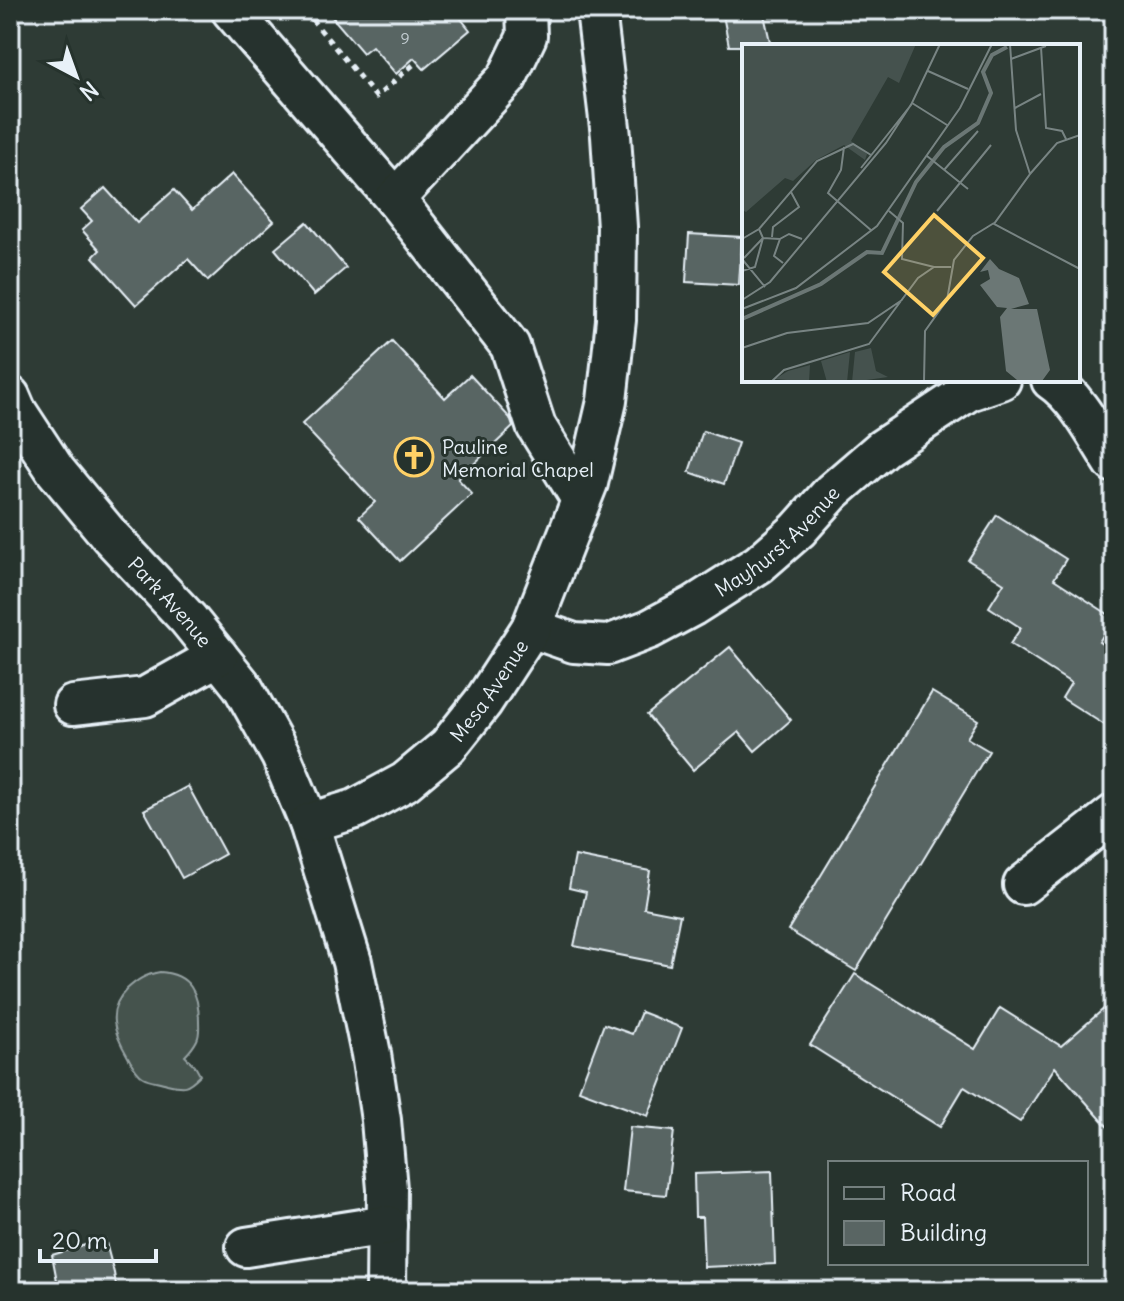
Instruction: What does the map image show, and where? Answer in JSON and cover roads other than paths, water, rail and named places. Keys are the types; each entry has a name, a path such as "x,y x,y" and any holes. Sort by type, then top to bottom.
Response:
{"street":[{"path":"231,10 395,199 510,346 536,426 581,499"},
{"path":"395,199 507,78 527,36 526,10"},
{"name":"Mesa Avenue","path":"309,823 355,809 405,782 448,746 483,702 531,628 588,483 607,401 616,320 617,227 611,136 596,10"},
{"name":"Mayhurst Avenue","path":"531,628 574,643 608,645 650,629 759,564 798,530 832,492 883,448 969,391 995,382"},
{"path":"1054,382 1082,413 1114,463"},
{"name":"Park Avenue","path":"10,396 56,471 110,536 188,619 242,686 281,756 309,823"},
{"path":"73,705 145,697 218,656"},
{"path":"1023,885 1114,814"},
{"path":"309,823 352,962 371,1054 387,1189 386,1291"},
{"path":"246,1247 387,1225"}],"place":[{"name":"Pauline Memorial Chapel","path":"414,457"}]}
